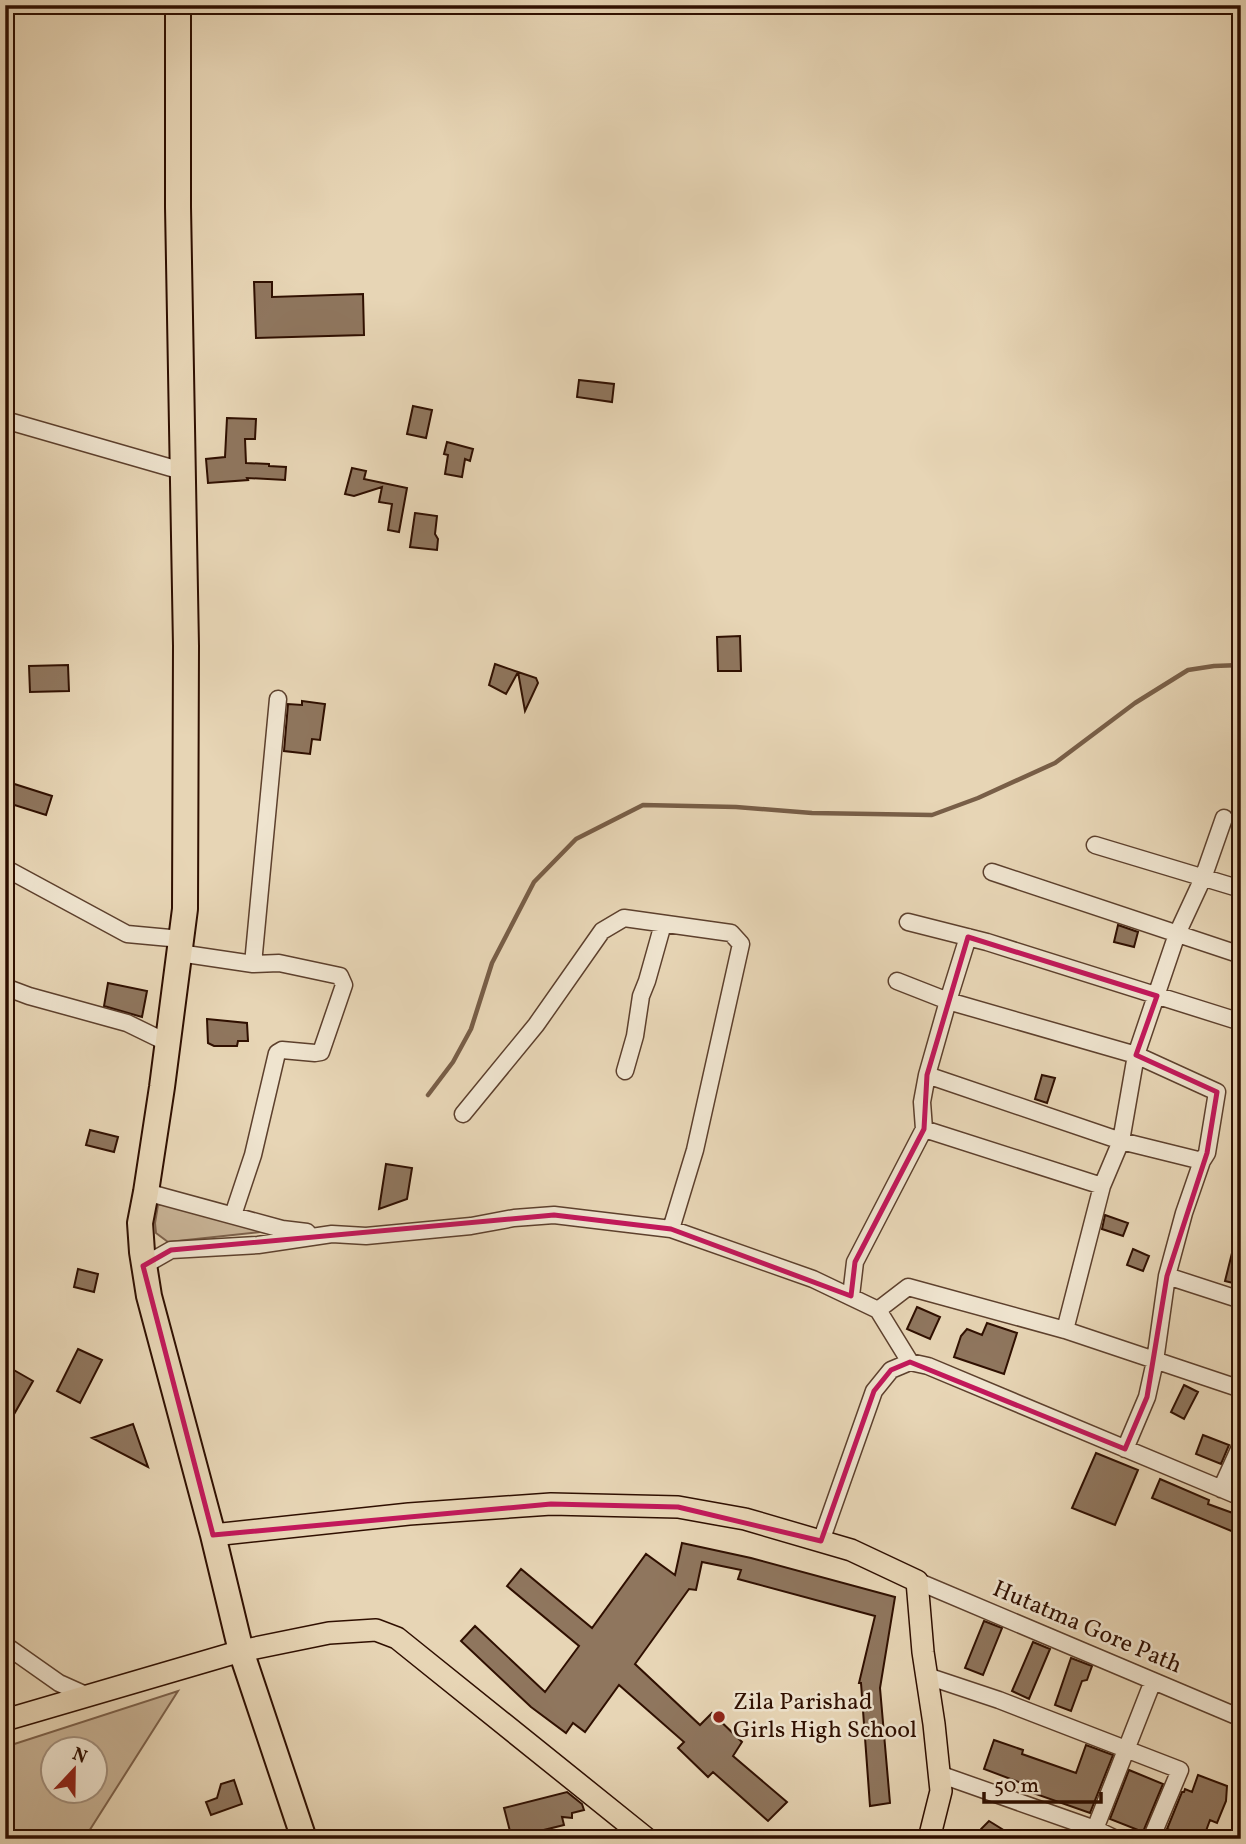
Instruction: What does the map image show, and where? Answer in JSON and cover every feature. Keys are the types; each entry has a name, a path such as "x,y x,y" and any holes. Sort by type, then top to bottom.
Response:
{"highway":[{"path":"178,5 178,207 186,646 185,909 168,1043 140,1223 143,1266 149,1296 241,1651 304,1839"}],"main road":[{"path":"213,1535 409,1514 551,1504 678,1507 745,1519 850,1550 916,1581 941,1791 929,1839"},
{"path":"5,1720 241,1651 329,1633 376,1630 397,1638 647,1839"}],"street":[{"path":"5,421 183,471"},
{"path":"253,964 278,699"},
{"path":"1065,1330 1102,1186 1121,1141 1136,1055 1177,934 1203,878 1224,818"},
{"path":"1095,845 1241,889"},
{"path":"5,868 127,934 253,964 279,963 340,976 344,985 321,1052 282,1050 277,1053 253,1155 233,1215"},
{"path":"992,872 1241,955"},
{"path":"463,1114 536,1025 602,931 624,918 731,933 741,944 695,1150 671,1229"},
{"path":"908,922 968,937 1241,1022"},
{"path":"625,1071 635,1037 641,996 663,924"},
{"path":"851,1296 855,1262 924,1129 922,1102 927,1075 968,937"},
{"path":"897,981 948,1001 1136,1055 1217,1092 1208,1153 1202,1161 1184,1213 1167,1276 1147,1397 1125,1449"},
{"path":"5,987 127,1023 168,1043"},
{"path":"927,1075 1121,1141 1202,1161"},
{"path":"924,1129 1102,1186"},
{"path":"146,1192 282,1229 332,1234 366,1236 554,1215 671,1229 813,1279 878,1310 910,1362"},
{"path":"143,1266 172,1250 258,1245 332,1234"},
{"path":"1167,1276 1241,1300"},
{"path":"878,1310 908,1287 1065,1330 1241,1389"},
{"path":"821,1541 874,1391 891,1370 910,1362 928,1366 1241,1497"},
{"path":"1221,1489 1241,1445"},
{"name":"Hutatma Gore Path","path":"916,1581 1241,1718"},
{"path":"5,1645 60,1683 88,1696"},
{"path":"927,1676 999,1700 1180,1770 1151,1839"},
{"path":"1095,1829 1153,1681"},
{"path":"939,1774 1095,1829 1116,1839"}],"highlighted area":[{"path":"968,937 1157,996 1136,1055 1217,1092 1207,1153 1167,1276 1147,1397 1125,1449 910,1362 891,1370 874,1391 821,1541 678,1507 551,1504 213,1535 143,1266 171,1250 554,1215 671,1229 851,1296 855,1262 924,1129 927,1075"}],"shaded area":[{"path":"171,1202 269,1231 168,1242 156,1233 155,1223 158,1205"},
{"path":"178,1691 108,1801 108,1736 39,1736"},
{"path":"38,1736 38,1806 105,1806 84,1839 5,1839 5,1747"}],"building":[{"path":"254,282 272,282 272,297 363,294 364,335 256,338"},
{"path":"579,380 614,384 612,402 577,397"},
{"path":"413,406 432,410 426,438 407,434"},
{"path":"227,418 256,419 255,439 245,439 246,463 286,467 285,480 247,478 248,480 208,483 206,459 225,457"},
{"path":"447,442 473,449 470,461 465,459 462,477 445,474 448,455 444,454"},
{"path":"352,468 366,471 364,479 407,488 399,532 388,530 392,504 379,502 382,487 354,496 345,494"},
{"path":"415,513 437,516 437,550 410,547"},
{"path":"740,636 741,671 718,671 717,637"},
{"path":"495,664 518,672 506,694 489,685"},
{"path":"68,665 69,691 30,692 29,666"},
{"path":"518,672 536,678 538,683 525,711"},
{"path":"302,701 325,704 320,740 312,739 310,754 284,751 288,704 302,705"},
{"path":"5,781 52,796 46,815 5,802"},
{"path":"1118,925 1138,932 1134,947 1114,942"},
{"path":"108,983 147,991 142,1017 104,1006"},
{"path":"207,1019 247,1023 248,1041 238,1041 237,1046 214,1046 208,1043"},
{"path":"1042,1075 1055,1078 1047,1103 1035,1099"},
{"path":"90,1130 118,1137 114,1152 86,1145"},
{"path":"386,1164 412,1168 407,1199 379,1209"},
{"path":"1105,1215 1128,1223 1123,1236 1102,1229"},
{"path":"1236,1237 1241,1237 1241,1285 1225,1281"},
{"path":"1133,1249 1149,1256 1143,1271 1127,1265"},
{"path":"78,1269 98,1274 94,1292 74,1287"},
{"path":"917,1307 940,1317 930,1339 907,1329"},
{"path":"987,1323 1017,1333 1004,1374 954,1357 961,1336 967,1329 982,1335"},
{"path":"78,1349 102,1360 80,1403 57,1391"},
{"path":"5,1365 33,1381 5,1430"},
{"path":"1184,1385 1198,1392 1184,1419 1171,1412"},
{"path":"133,1424 148,1467 92,1438"},
{"path":"1203,1435 1229,1445 1221,1464 1196,1454"},
{"path":"1096,1453 1138,1470 1115,1525 1072,1508"},
{"path":"1160,1479 1209,1500 1208,1504 1241,1516 1241,1535 1152,1498"},
{"path":"682,1543 751,1558 895,1597 880,1688 890,1803 870,1806 859,1683 875,1616 738,1579 741,1570 702,1562 696,1590 689,1589 635,1664 700,1725 712,1713 742,1742 733,1756 787,1802 768,1821 713,1772 708,1777 678,1748 684,1742 619,1685 585,1732 573,1723 566,1733 531,1707 461,1641 475,1626 545,1692 579,1646 507,1586 521,1569 592,1628 646,1554 675,1575"},
{"path":"984,1621 1002,1628 983,1675 965,1668"},
{"path":"1033,1642 1050,1649 1029,1699 1012,1691"},
{"path":"1071,1658 1092,1666 1087,1680 1082,1681 1071,1711 1055,1705"},
{"path":"994,1740 1023,1750 1022,1754 1076,1773 1086,1745 1113,1755 1090,1813 1030,1792 1032,1787 984,1769"},
{"path":"1129,1770 1163,1784 1143,1832 1110,1819"},
{"path":"1198,1775 1227,1786 1226,1801 1217,1823 1210,1820 1203,1839 1193,1839 1167,1829 1182,1792 1185,1789 1192,1792"},
{"path":"234,1780 242,1804 211,1815 206,1802 217,1798 221,1784"},
{"path":"567,1792 582,1804 584,1810 572,1813 572,1818 562,1817 564,1825 544,1830 533,1839 512,1839 504,1808"},
{"path":"989,1821 1018,1839 975,1839"}],"waterway":[{"path":"428,1095 453,1062 471,1029 492,963 534,882 576,839 643,805 736,807 812,813 932,815 978,798 1055,763 1135,703 1188,670 1241,665"}],"place":[{"name":"Zila Parishad Girls High School","path":"719,1717"}]}
